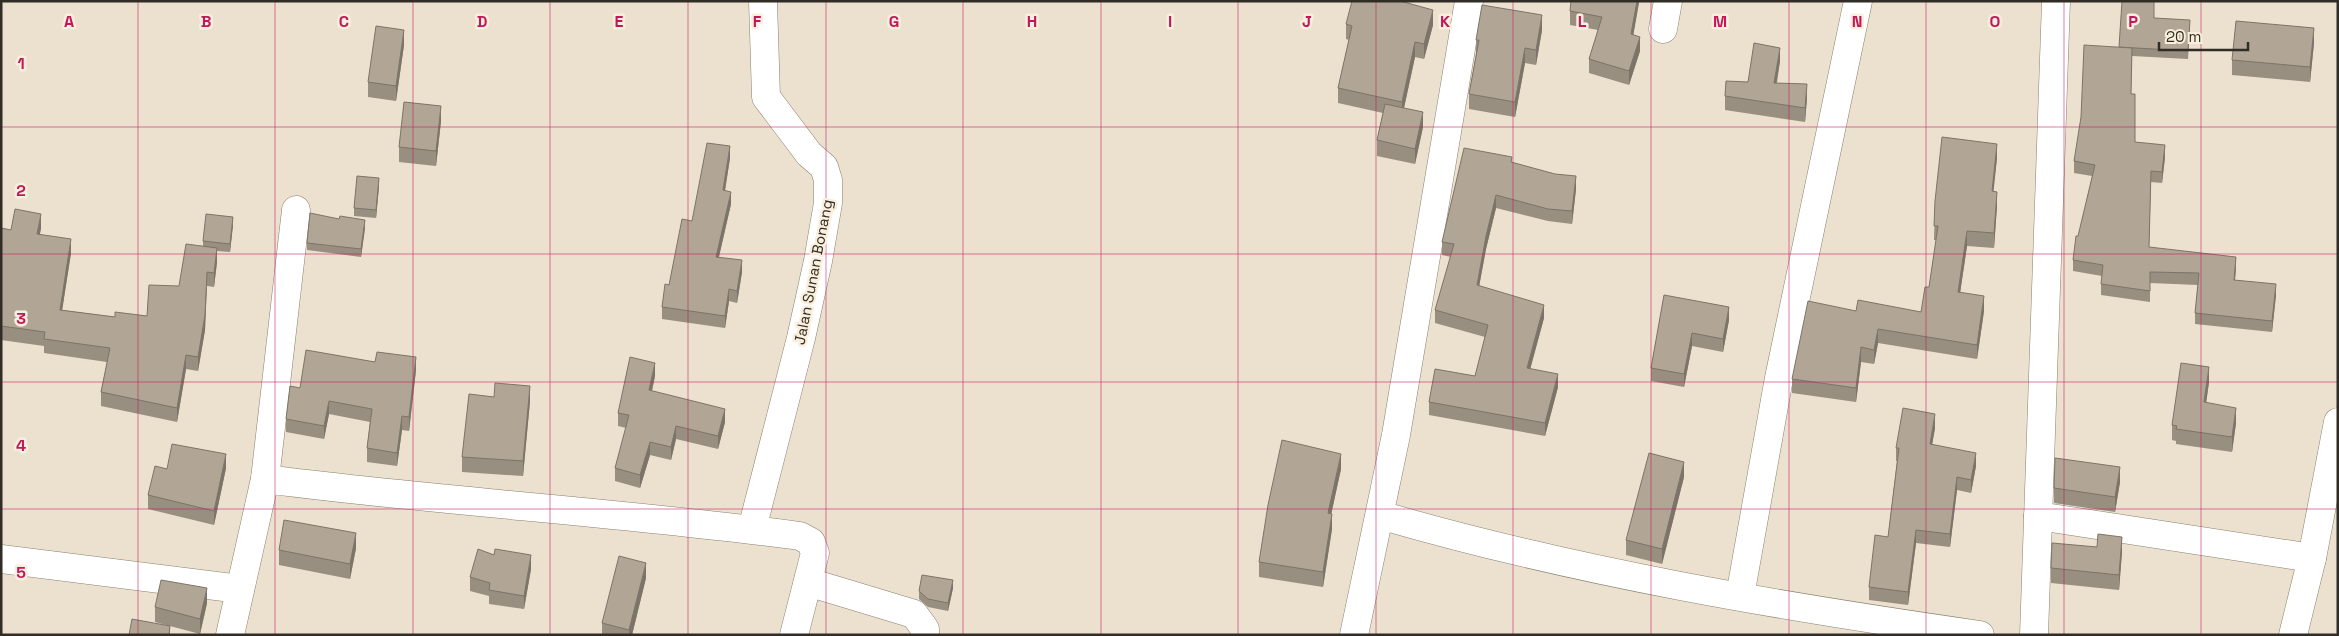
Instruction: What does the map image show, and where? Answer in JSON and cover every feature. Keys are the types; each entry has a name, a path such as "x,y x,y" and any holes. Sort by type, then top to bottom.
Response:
{"street":[{"name":"Jalan Sunan Bonang","path":"752,530 801,338 823,232 828,180 824,167 798,140 766,97 763,1"},
{"path":"1354,635 1396,435 1469,1"},
{"path":"1663,29 1668,1"},
{"path":"1740,596 1779,378 1858,1"},
{"path":"2034,635 2056,1"},
{"path":"230,635 265,479 296,210"},
{"path":"2293,635 2312,558 2338,422"},
{"path":"265,479 364,492 800,536 811,542 815,553 794,635"},
{"path":"1380,515 1464,539 1583,567 1740,596 1980,635"},
{"path":"2038,516 2312,558"},
{"path":"1,559 240,588"},
{"path":"808,582 914,614 925,629 925,635"}],"building":[{"path":"1352,1 1400,1 1433,10 1424,44 1415,42 1402,102 1338,88 1352,26 1346,24"},
{"path":"1571,1 1637,1 1631,34 1640,37 1629,71 1589,59 1602,17 1570,11"},
{"path":"2122,1 2154,1 2154,18 2190,20 2188,51 2119,47"},
{"path":"1482,5 1542,15 1536,50 1525,48 1515,102 1469,94 1479,40 1476,40"},
{"path":"2236,21 2314,28 2310,67 2232,60"},
{"path":"376,26 404,30 396,86 368,82"},
{"path":"1754,43 1780,48 1774,83 1807,84 1805,108 1725,96 1726,81 1748,82"},
{"path":"2084,45 2132,48 2131,94 2135,94 2135,142 2165,145 2162,172 2151,171 2149,247 2236,257 2234,280 2276,284 2272,321 2195,313 2199,273 2150,272 2150,291 2101,284 2103,265 2073,260 2076,236 2078,236 2095,165 2074,161 2081,117"},
{"path":"404,102 441,106 436,151 399,147"},
{"path":"1385,104 1423,112 1415,149 1377,140"},
{"path":"1942,137 1997,144 1992,191 1997,192 1994,233 1967,231 1958,292 1984,296 1977,345 1878,329 1874,350 1861,347 1856,388 1792,379 1808,301 1856,311 1858,300 1921,312 1925,287 1929,287 1938,226 1934,226 1935,201"},
{"path":"707,143 730,146 723,190 731,192 716,257 742,260 737,291 729,289 725,316 662,307 665,284 669,285 682,219 692,221"},
{"path":"1464,148 1512,157 1511,162 1555,174 1576,176 1572,211 1548,209 1496,195 1477,285 1544,305 1527,368 1558,374 1545,423 1429,402 1435,369 1475,376 1488,325 1435,310 1454,244 1442,242"},
{"path":"357,176 379,178 376,210 354,208"},
{"path":"15,209 41,214 37,234 71,239 60,310 115,317 115,312 147,316 149,285 179,286 186,244 217,248 214,273 207,272 205,315 198,357 186,355 177,408 101,392 110,348 44,339 45,332 1,326 1,228 11,230"},
{"path":"310,213 339,219 340,216 365,220 361,249 307,243"},
{"path":"206,214 233,217 230,244 203,241"},
{"path":"1664,295 1729,307 1723,339 1692,333 1684,374 1651,368"},
{"path":"306,350 375,362 377,352 416,357 409,417 402,416 397,453 367,448 372,409 329,401 324,426 286,419 290,386 300,388"},
{"path":"630,357 655,363 649,390 725,409 718,436 676,426 671,447 650,442 640,475 615,468 629,415 618,413"},
{"path":"2181,363 2209,367 2204,402 2236,408 2232,437 2176,429 2177,426 2172,425"},
{"path":"495,383 530,386 523,461 462,457 469,394 494,397"},
{"path":"1903,408 1935,414 1930,444 1976,453 1971,480 1957,477 1950,534 1916,530 1908,592 1869,587 1875,535 1888,537 1899,448 1896,448"},
{"path":"1282,440 1341,454 1328,513 1332,514 1323,572 1259,562 1268,505"},
{"path":"172,444 226,454 214,511 148,495 155,466 167,469"},
{"path":"1649,453 1684,462 1662,549 1626,540"},
{"path":"2055,458 2120,467 2115,497 2054,488"},
{"path":"284,520 356,533 350,564 279,550"},
{"path":"2098,534 2122,537 2119,575 2051,568 2052,543 2097,547"},
{"path":"478,549 494,555 495,549 531,555 524,596 489,590 490,583 470,577"},
{"path":"619,556 646,563 629,630 602,623"},
{"path":"922,575 953,580 948,603 928,599 919,591"},
{"path":"161,580 207,588 200,619 155,607"},
{"path":"132,619 170,626 169,635 129,635"}]}
